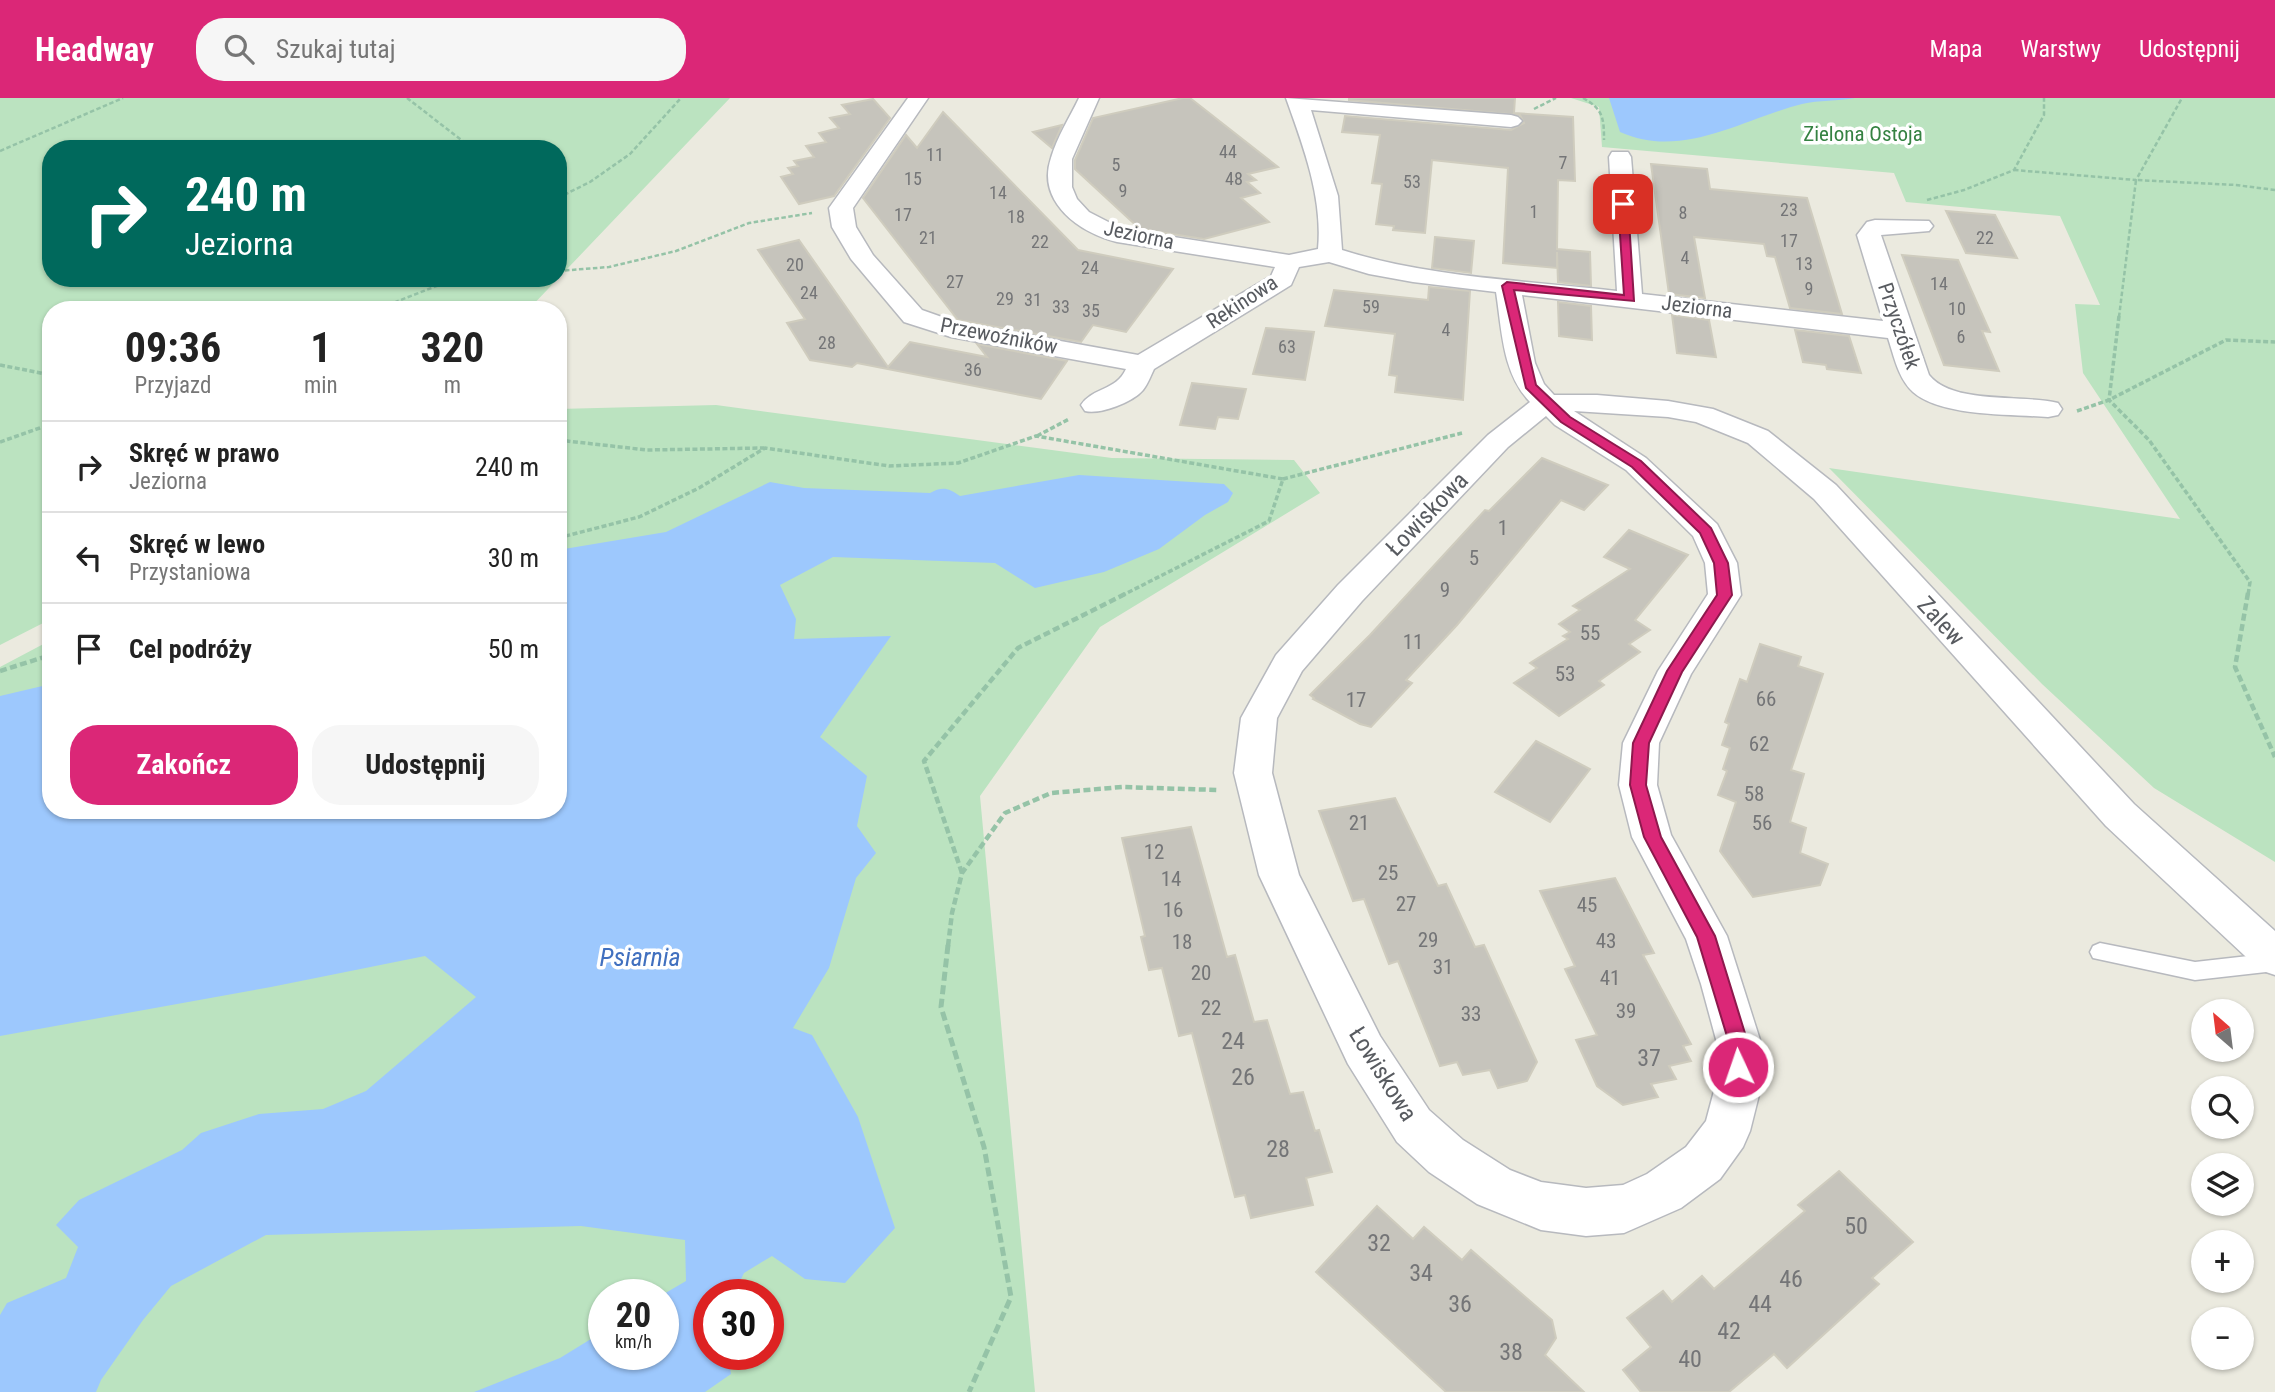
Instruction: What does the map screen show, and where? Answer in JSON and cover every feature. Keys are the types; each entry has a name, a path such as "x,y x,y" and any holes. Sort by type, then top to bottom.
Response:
{"street":[{"path":"841,208 918,98"},
{"name":"Jeziorna","path":"1090,98 1061,159 1059,170 1059,187 1075,211 1100,229 1117,235 1289,262"},
{"path":"1330,254 1332,225 1329,204 1297,101 1511,121"},
{"path":"1620,157 1630,299"},
{"name":"Przewoźników","path":"841,208 844,227 863,259 913,316 951,329 1142,364"},
{"name":"Przyczółek","path":"1921,226 1875,227 1869,235 1910,369 1924,387 1942,395 2048,409"},
{"name":"Jeziorna","path":"1330,254 1389,271 1899,331"},
{"name":"Rekinowa","path":"1095,405 1132,386 1142,364 1282,281 1289,262 1330,254"},
{"name":"Łowiskowa","path":"1507,286 1530,386 1549,403 1565,419 1636,464 1706,531 1721,563 1725,595 1675,671 1641,743 1638,785 1652,837 1706,936 1739,1043 1737,1091 1727,1131 1703,1163 1664,1191 1624,1209 1586,1212 1541,1206 1494,1187 1446,1156 1413,1126 1364,1050 1279,875 1253,774 1259,718 1288,664 1350,593 1501,439 1533,412 1549,403"},
{"name":"Zalew","path":"1549,403 1668,408 1703,415 1758,438 1825,492 2120,815 2275,959"}],"lane":[{"path":"2099,952 2195,971 2275,959"}],"path":[{"path":"0,151 123,98"},
{"path":"407,98 461,140"},
{"path":"567,194 590,182 630,154 681,98"},
{"path":"1583,98 1601,107 1604,114 1604,146 1620,157"},
{"path":"2014,170 2043,116 2045,98"},
{"path":"2109,400 2136,180 2182,98"},
{"path":"1921,226 1914,204 1964,190 2014,170 2275,190"},
{"path":"567,270 609,267 676,251 750,223 841,208"},
{"path":"398,301 434,287"},
{"path":"2048,409 2082,411 2226,340 2275,342"},
{"path":"0,365 42,373"},
{"path":"2109,400 2148,440 2250,583 2235,667 2275,757"},
{"path":"0,442 42,427"},
{"path":"567,441 647,450 765,448 889,466 958,463 1036,436 1283,479 1471,431 1501,439"},
{"path":"567,536 639,517 699,488 765,448"},
{"path":"962,873 924,761 1018,648 1269,521 1283,479"},
{"path":"0,671 42,658"},
{"path":"969,1392 1012,1297 984,1147 941,1007 952,913 962,873 1005,813 1051,793 1122,788 1257,790"}],"green space":[{"path":"0,98 730,98 567,269 567,140 42,140 42,287 550,287 537,301 42,301 42,624 0,645"},
{"name":"Zielona Ostoja","path":"1571,98 2275,98 2275,862 2154,788 2042,684 1829,468 2180,519 2083,373 2075,304 2100,305 2060,216 1906,202 1894,173 1602,147 1599,107"},
{"path":"716,405 1112,458 1294,460 1320,493 1100,627 980,796 1035,1392 0,1392 0,667 42,645 42,819 567,819 567,409"}],"water":[{"path":"1609,98 1855,98 1802,104 1712,134 1666,142 1620,132"},
{"name":"Psiarnia","path":"1079,475 1224,484 1233,493 1228,502 1205,515 1159,549 1104,572 1035,588 995,563 833,557 780,585 796,619 794,639 891,636 820,737 867,776 857,826 876,853 856,878 829,968 793,1028 812,1035 858,1117 895,1228 845,1283 805,1279 772,1256 744,1273 741,1279 693,1279 693,1370 730,1370 731,1374 705,1392 474,1392 560,1358 588,1341 588,1370 679,1370 679,1285 686,1281 685,1240 581,1226 266,1235 171,1286 143,1320 101,1380 96,1392 0,1392 0,1315 7,1303 66,1278 78,1247 56,1225 79,1200 182,1150 201,1133 259,1114 323,1109 366,1091 476,997 425,956 0,1036 0,696 42,686 42,819 567,819 567,548 666,532 770,482 804,488 930,493 938,489 952,491 960,496"}],"building":[{"path":"1190,98 1278,167 1248,174 1256,180 1247,182 1260,193 1241,198 1269,222 1204,239 1140,229 1075,169 1075,160 1093,118"},
{"path":"1349,98 1515,98 1514,113 1573,117 1575,181 1558,180 1557,249 1590,252 1591,286 1558,282 1557,252 1557,268 1503,263 1508,168 1432,160 1425,233 1393,230 1394,226 1376,224 1382,184 1372,183 1380,135 1342,132 1345,116 1511,130 1524,123 1520,115"},
{"path":"873,99 890,118 834,196 799,204 781,177 793,174 788,168 798,166 794,161 814,157 806,146 826,142 819,133 839,128 830,118 850,114 842,105"},
{"path":"943,112 1078,250 1173,269 1126,332 1093,325 1081,342 958,320 863,198 906,135 917,148"},
{"path":"1062,125 1052,148 1033,132"},
{"path":"1651,164 1707,169 1710,189 1807,198 1842,314 1790,308 1775,257 1767,256 1764,244 1694,237 1705,298 1669,294"},
{"path":"1946,211 1995,215 2017,258 1966,253"},
{"path":"1435,237 1474,241 1471,273 1432,268"},
{"path":"799,240 888,367 910,342 987,357 977,344 1067,361 1041,399 857,363 852,367 810,360 787,323 805,319 758,250"},
{"path":"1902,255 1958,260 1990,332 1982,331 1999,371 1944,365"},
{"path":"1429,287 1470,291 1463,400 1395,392 1397,376 1389,375 1395,334 1325,326 1334,290 1428,300"},
{"path":"1558,302 1591,306 1592,340 1559,336"},
{"path":"1672,315 1709,320 1716,357 1677,353"},
{"path":"1266,328 1314,332 1305,380 1253,374"},
{"path":"1795,330 1849,336 1861,373 1827,369 1826,365 1803,362"},
{"path":"1192,383 1246,389 1238,419 1218,417 1215,429 1180,425"},
{"path":"1542,458 1608,485 1584,510 1561,500 1457,625 1406,680 1412,683 1371,727 1313,699 1310,695 1370,635 1485,510 1489,511"},
{"path":"1629,530 1688,555 1635,620 1650,630 1629,644 1640,652 1599,681 1604,685 1559,716 1514,683 1537,668 1530,663 1568,639 1563,636 1570,632 1559,624 1580,610 1573,606 1630,569 1604,557"},
{"path":"1760,644 1801,657 1798,666 1823,674 1791,770 1804,774 1790,822 1806,828 1800,853 1828,864 1820,885 1753,897 1720,851 1736,802 1718,795 1727,771 1723,769 1730,748 1722,745 1729,724 1725,722 1740,679 1747,682"},
{"path":"1536,741 1590,769 1550,822 1495,792"},
{"path":"1395,798 1438,886 1446,884 1475,947 1484,945 1537,1062 1527,1081 1498,1088 1490,1070 1463,1075 1457,1062 1440,1066 1398,961 1389,964 1364,899 1353,901 1319,811"},
{"path":"1191,827 1227,957 1235,955 1254,1022 1267,1020 1290,1094 1303,1092 1315,1131 1319,1130 1332,1172 1306,1178 1313,1205 1251,1218 1245,1195 1235,1197 1192,1033 1179,1036 1162,968 1149,970 1141,937 1145,936 1122,838"},
{"path":"1615,878 1654,953 1643,955 1691,1044 1683,1046 1691,1061 1669,1066 1676,1079 1651,1084 1658,1097 1623,1105 1597,1086 1576,1040 1597,1035 1565,969 1575,966 1540,891"},
{"path":"1839,1171 1913,1242 1872,1278 1879,1284 1787,1368 1774,1354 1729,1392 1641,1392 1623,1370 1651,1347 1627,1318 1663,1291 1672,1302 1702,1276 1714,1289 1805,1211 1798,1205"},
{"path":"1377,1206 1413,1239 1424,1227 1462,1260 1471,1250 1552,1320 1556,1338 1545,1355 1584,1392 1446,1392 1316,1272"}],"route":[{"path":"1623,204 1630,299 1507,286 1530,386 1565,419 1636,464 1706,531 1721,563 1725,595 1675,671 1641,743 1638,785 1652,837 1706,936 1739,1043 1738,1067"}]}
